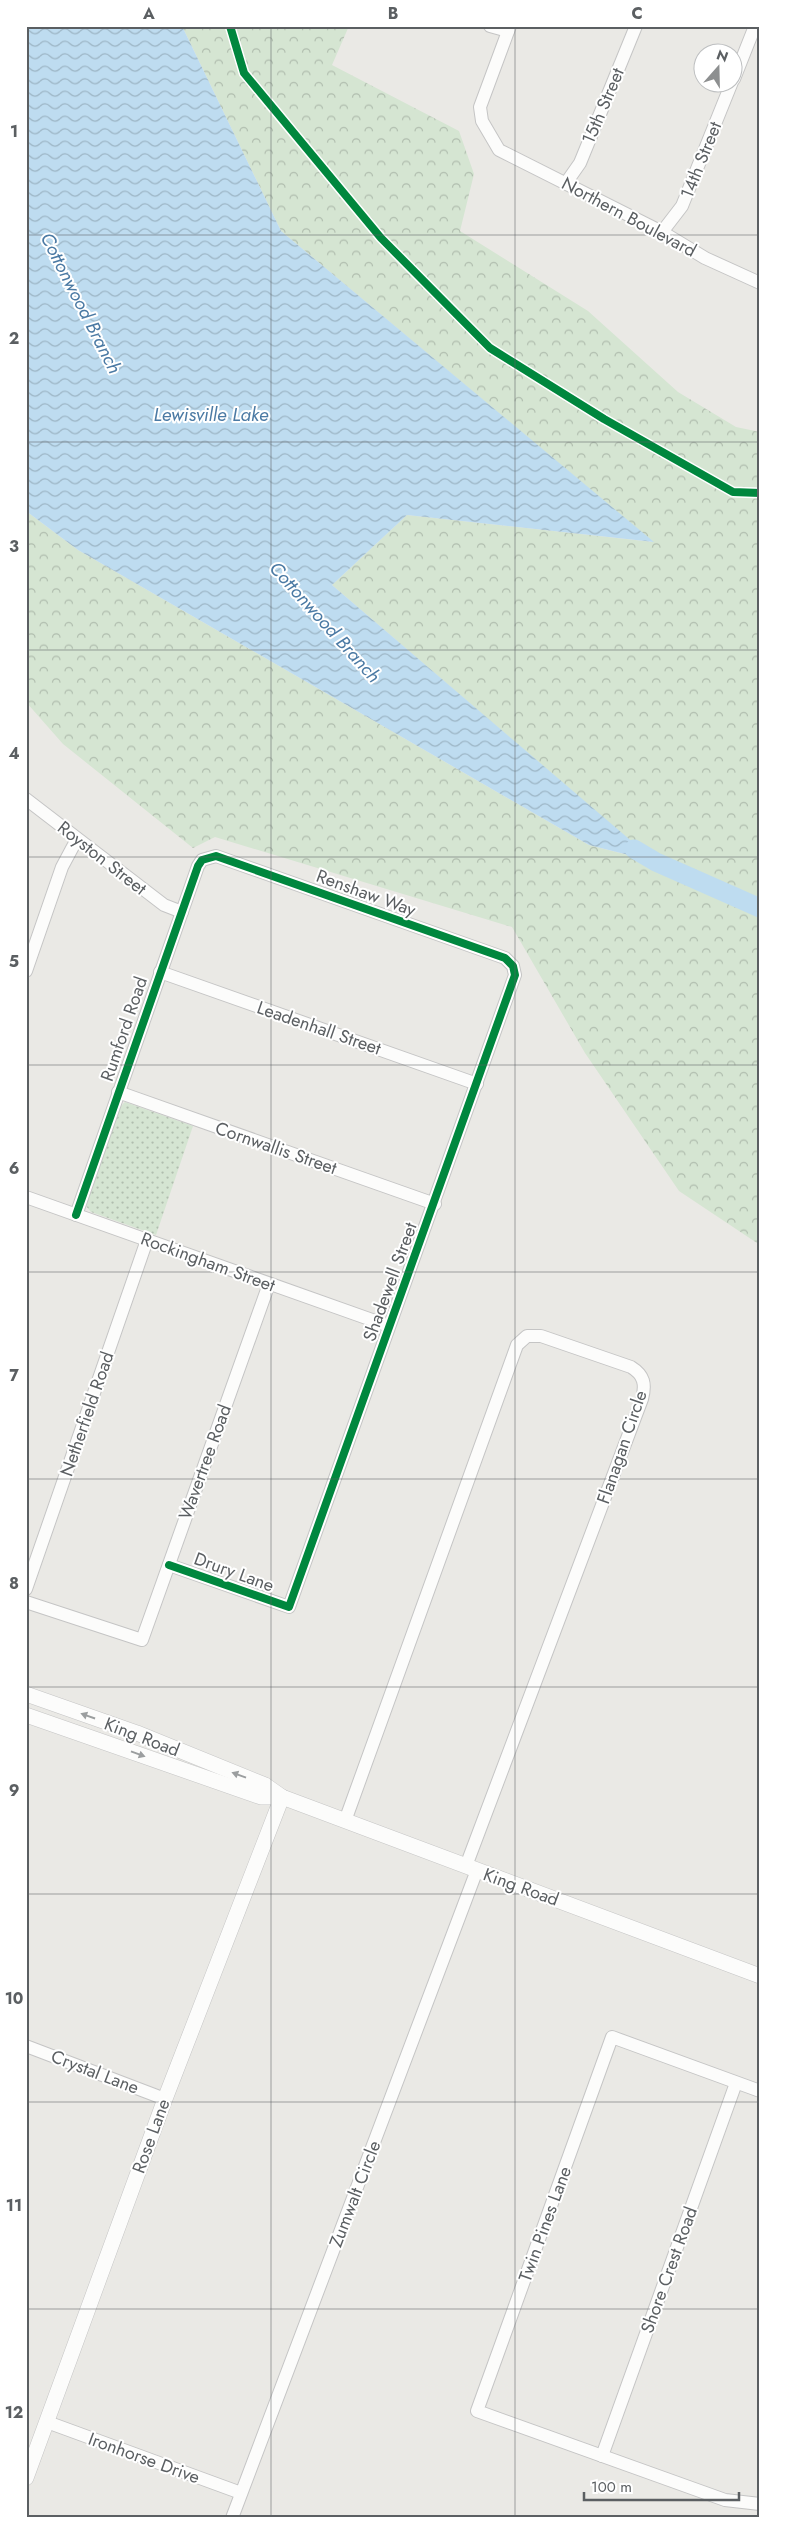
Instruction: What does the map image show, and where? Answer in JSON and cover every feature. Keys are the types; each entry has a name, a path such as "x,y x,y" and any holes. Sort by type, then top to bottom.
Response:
{"street":[{"path":"490,26 509,29"},
{"name":"15th Street","path":"566,184 580,163 636,26"},
{"path":"744,54 755,26"},
{"name":"Northern Boulevard","path":"509,29 480,107 482,121 499,150 662,232 705,258 760,283"},
{"name":"14th Street","path":"662,232 682,206 728,92"},
{"name":"Royston Street","path":"26,799 164,905 182,912"},
{"path":"26,971 62,867 77,839"},
{"name":"Renshaw Way","path":"206,858 216,856 225,859 505,958 513,966"},
{"name":"Rumford Road","path":"76,1215 198,866 206,858"},
{"name":"Shadewell Street","path":"289,1607 477,1084 515,975 513,966"},
{"name":"Leadenhall Street","path":"160,972 477,1084"},
{"name":"Cornwallis Street","path":"118,1092 434,1204"},
{"name":"Rockingham Street","path":"26,1197 389,1326"},
{"name":"Netherfield Road","path":"26,1589 147,1240"},
{"name":"Wavertree Road","path":"26,1602 142,1640 269,1284"},
{"name":"Flanagan Circle","path":"344,1821 518,1345 526,1336 541,1336 631,1367 643,1377 644,1392 642,1399 471,1868"},
{"name":"Drury Lane","path":"169,1564 289,1607"},
{"name":"King Road","path":"26,1694 137,1733 265,1785 282,1798 760,1976"},
{"path":"56,1725 62,1707"},
{"name":"King Road","path":"26,1715 261,1797 282,1798"},
{"name":"Rose Lane","path":"26,2478 165,2099 282,1798"},
{"name":"Zumwalt Circle","path":"232,2518 471,1868"},
{"name":"Twin Pines Lane","path":"602,2456 477,2412 612,2037 736,2083"},
{"name":"Crystal Lane","path":"26,2046 165,2099"},
{"path":"736,2083 760,2092"},
{"name":"Shore Crest Road","path":"602,2456 736,2083"},
{"name":"Ironhorse Drive","path":"47,2422 241,2493"},
{"path":"602,2456 724,2500 760,2504"}],"green space":[{"path":"182,26 349,26 332,65 459,131 474,174 460,231 588,311 678,392 736,427 760,432 760,1245 679,1191 585,1053 512,927 215,837 193,848 63,744 26,702 26,511 78,550 589,845 655,862 332,585 407,515 653,542 281,231"},
{"path":"125,1102 193,1126 156,1235 91,1212 86,1206 120,1107"}],"water":[{"name":"Lewisville Lake","path":"26,26 182,26 281,231 654,542 407,515 332,585 656,862 589,845 78,550 26,511"}],"waterway":[{"name":"Cottonwood Branch","path":"634,849 656,862 760,908"}],"cycle path":[{"path":"230,26 244,73 381,238 490,348 604,419 733,492 760,493"},
{"path":"76,1215 198,866 202,860 216,856 505,958 513,966 515,975 289,1607 169,1565"}]}
